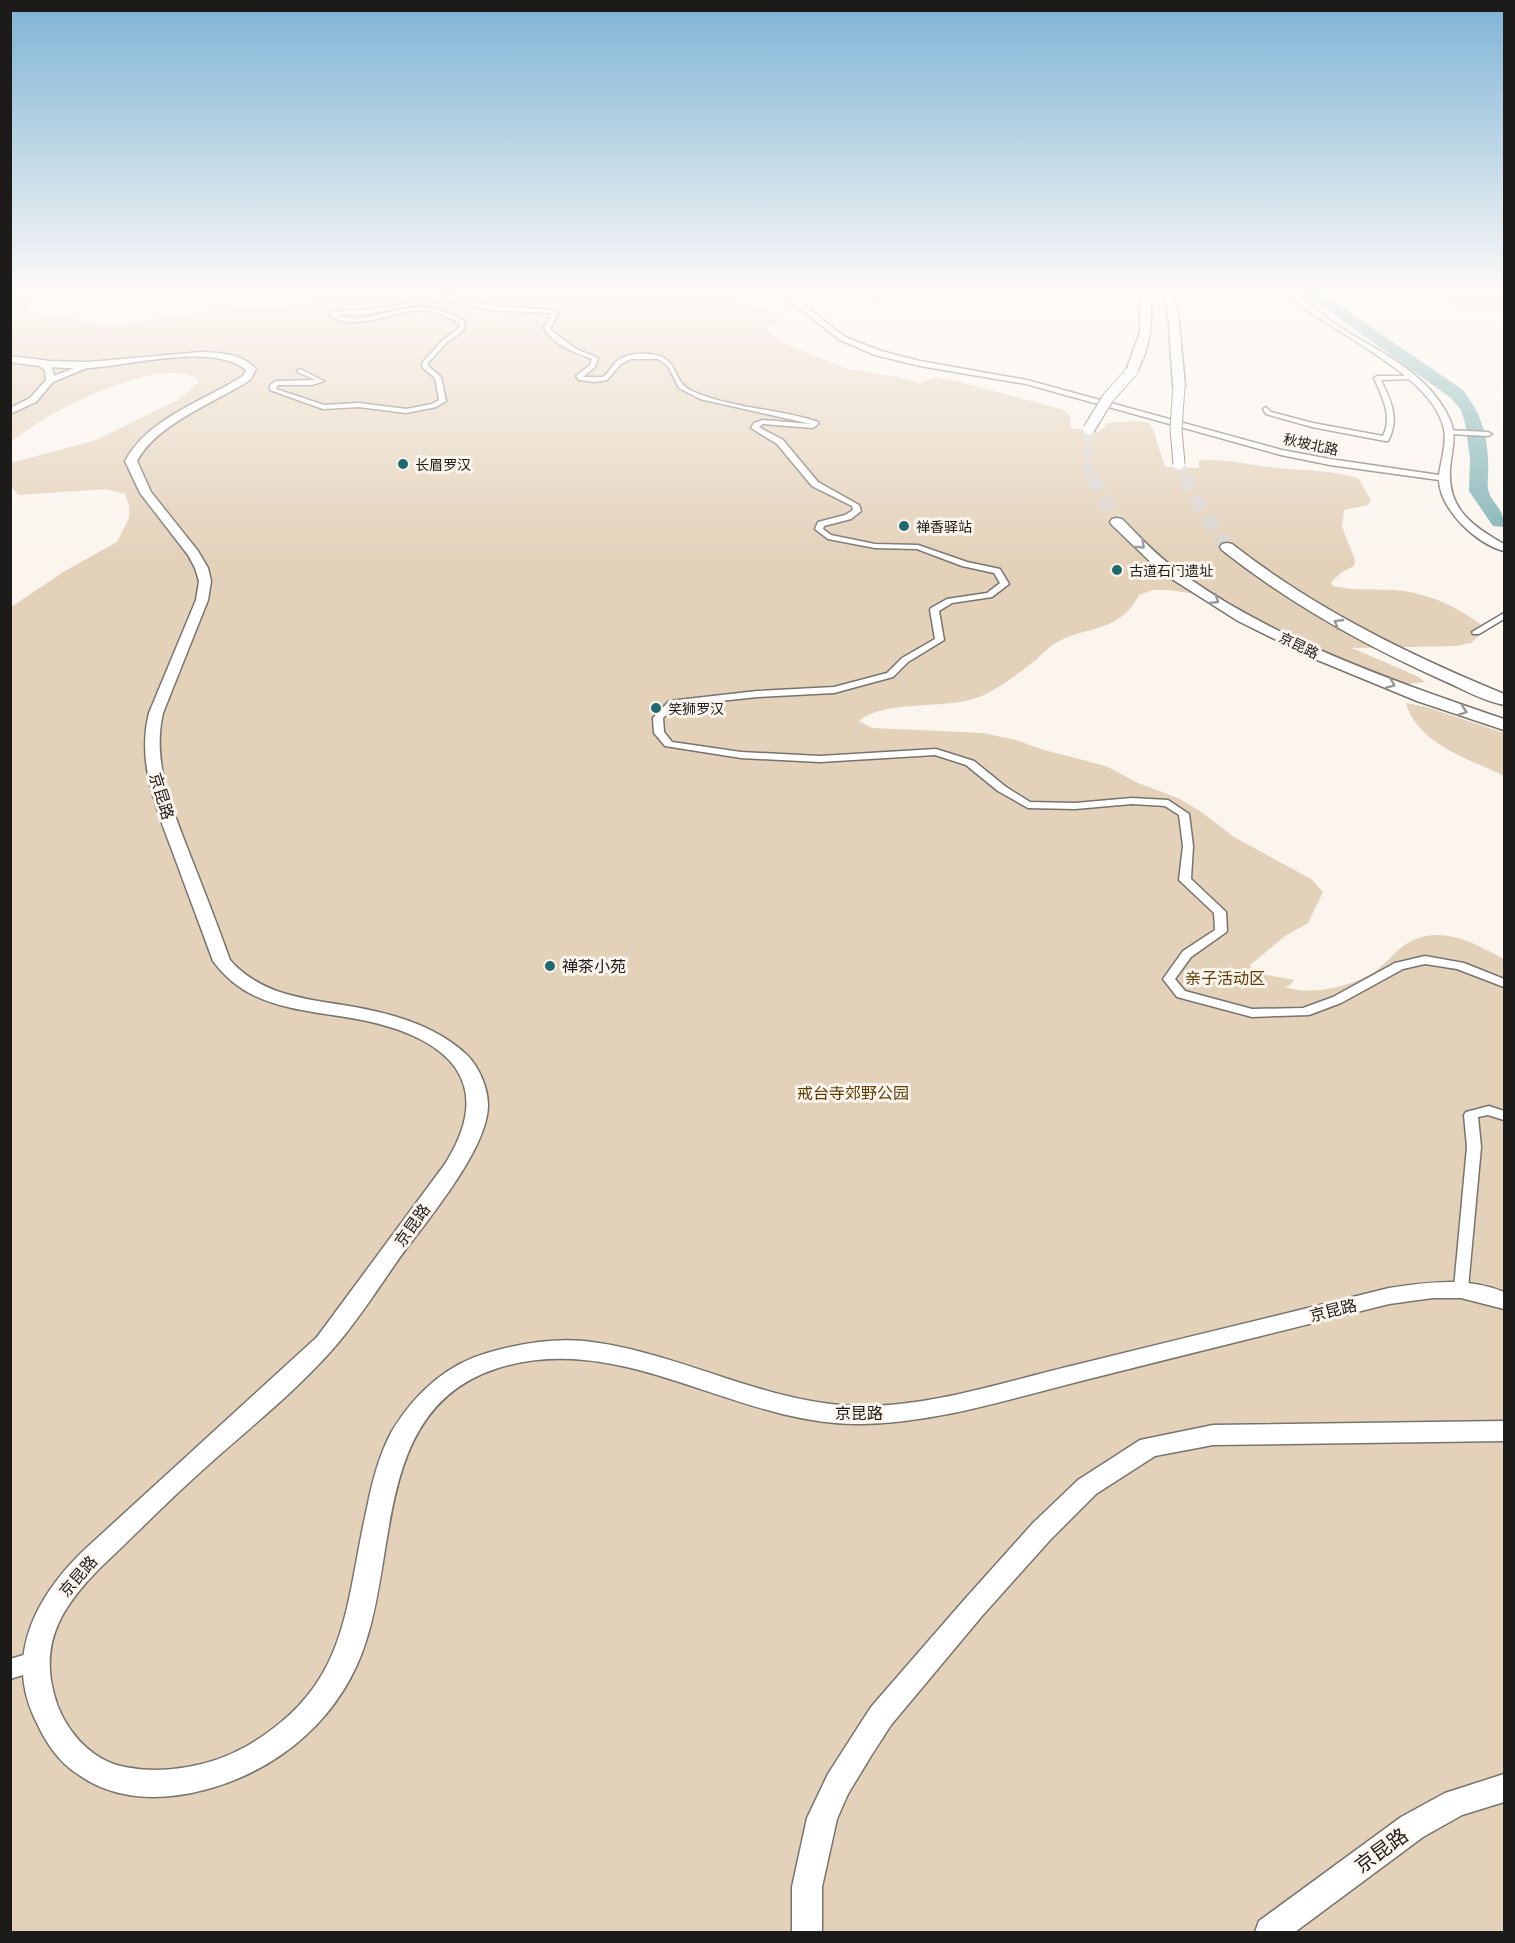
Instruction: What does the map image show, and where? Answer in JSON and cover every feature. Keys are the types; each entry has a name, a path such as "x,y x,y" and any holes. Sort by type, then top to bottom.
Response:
{"highway":[{"path":"1089,429 1108,398 1123,382"},
{"path":"1178,382 1176,429 1179,464"},
{"name":"京昆路","path":"1117,522 1166,569 1242,618 1321,656 1423,697 1504,725"},
{"path":"1227,547 1283,590 1321,614 1427,668 1504,700"}],"main road":[{"name":"京昆路","path":"241,382 141,443 131,461 139,482 199,564 205,580 202,600 156,713 152,730 152,760 160,795 222,961 231,974 243,984 275,999 395,1021 433,1037 450,1049 464,1064 474,1082 477,1113 471,1134 445,1179 325,1342 304,1366 202,1455 94,1557 63,1590 44,1623 34,1662 39,1695 51,1724 69,1749 99,1773 128,1782 168,1782 208,1777 251,1760 281,1740 311,1713 336,1678 353,1641 363,1603 382,1484 395,1445 418,1409 449,1381 484,1363 522,1352 557,1347 590,1349 654,1365 782,1406 853,1415 885,1414 959,1401 1389,1296 1437,1288 1461,1288 1504,1301"},
{"path":"807,1932 807,1887 822,1818 838,1784 861,1747 882,1716 974,1608 1042,1531 1087,1487 1149,1447 1213,1435 1504,1431"},
{"name":"京昆路","path":"1270,1932 1412,1827 1455,1803 1504,1788"}],"street":[{"path":"10,412 33,400 42,382"},
{"path":"317,382 305,384 276,383 272,386 273,390 323,407 359,405 406,411 443,401 439,382"},
{"path":"678,382 684,390 726,406 799,417 816,423 813,426 763,422 756,424 755,428 780,442 815,484 855,505 857,511 848,517 821,524 819,529 828,537 874,546 918,546 965,564 997,571 1005,584 989,595 950,601 934,610 940,640 905,660 890,675 834,690 757,694 672,703 658,718 659,733 669,744 741,755 820,759 936,752 970,763 1002,789 1028,805 1076,806 1132,801 1168,803 1184,814 1188,846 1185,880 1220,912 1221,931 1187,954 1169,979 1181,994 1252,1012 1305,1012 1337,1000 1399,966 1425,960 1460,966 1504,983"},
{"name":"秋坡北路","path":"1026,382 1281,452 1330,462 1444,478"},
{"path":"1266,409 1268,413 1312,425 1385,439 1392,428 1391,410 1379,382"},
{"path":"1415,382 1431,396 1449,432 1450,445 1444,478 1447,495 1461,519 1504,548"},
{"path":"1449,432 1486,434"},
{"path":"1476,632 1504,616"},
{"path":"1461,1288 1474,1147 1471,1114 1489,1110 1504,1116"},
{"path":"10,1669 34,1662"}],"green space":[{"path":"11,382 126,382 62,409 11,441"},
{"path":"199,382 958,382 1064,410 1070,416 1071,428 1099,432 1108,423 1136,421 1148,423 1153,429 1165,467 1200,468 1198,463 1200,460 1220,460 1329,472 1358,478 1371,500 1368,505 1344,510 1342,527 1355,560 1354,566 1342,572 1331,582 1333,586 1405,591 1429,597 1452,606 1483,626 1483,632 1471,643 1456,646 1352,648 1419,677 1425,682 1408,684 1348,663 1272,629 1225,599 1170,590 1153,590 1139,595 1131,608 1111,623 1054,644 1009,680 979,697 966,701 884,710 870,714 859,721 872,728 983,733 1106,766 1138,783 1178,798 1200,811 1234,837 1311,879 1323,892 1308,923 1285,936 1249,966 1262,974 1294,980 1285,987 1307,991 1354,982 1381,967 1409,942 1426,936 1457,938 1504,959 1504,1932 11,1932 11,607 65,571 117,542 129,518 129,506 125,494 107,489 18,495 11,486 11,463 96,440 178,400"},
{"path":"1406,703 1426,707 1504,733 1504,776 1433,740 1412,717"}],"waterway":[{"path":"1439,382 1457,394 1469,410 1474,423 1479,458 1479,491 1500,522"}],"tunnel":[{"path":"1089,429 1088,469 1093,478"},
{"path":"1179,464 1185,476"},
{"path":"1092,476 1117,522"},
{"path":"1185,476 1199,505 1227,547"}],"place":[{"name":"长眉罗汉","path":"403,464"},
{"name":"禅香驿站","path":"904,526"},
{"name":"古道石门遗址","path":"1117,570"},
{"name":"笑狮罗汉","path":"656,708"},
{"name":"禅茶小苑","path":"550,966"}],"park label":[{"name":"亲子活动区","path":"1225,978"},
{"name":"戒台寺郊野公园","path":"853,1093"}]}
